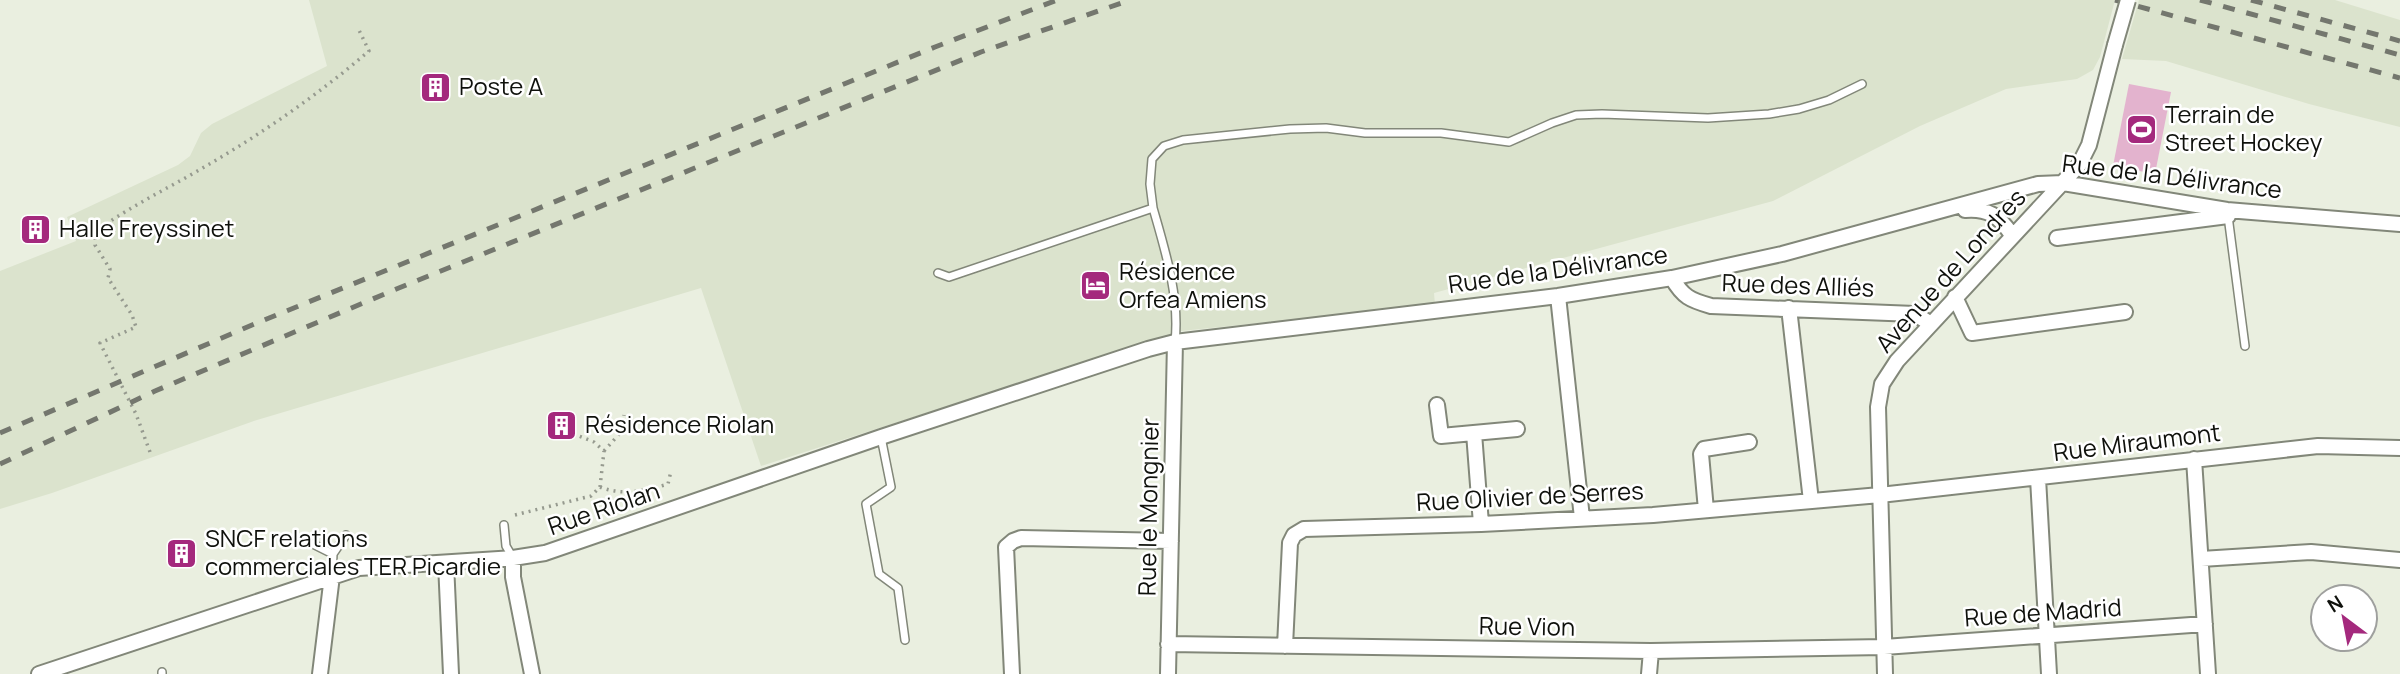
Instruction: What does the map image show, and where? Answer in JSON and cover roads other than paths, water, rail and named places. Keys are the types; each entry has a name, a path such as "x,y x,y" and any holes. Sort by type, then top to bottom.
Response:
{"street":[{"name":"Avenue de Londres","path":"1885,674 1878,407 1882,384 1898,361 1955,297 2079,165 2089,145 2128,0"},
{"name":"Rue de la Délivrance","path":"1175,342 1558,296 1672,278 1782,254 2038,184 2063,183 2228,213 2400,224"},
{"name":"Rue de la Délivrance","path":"1942,212 1983,209 1997,215 2012,235"},
{"path":"2057,238 2228,213"},
{"name":"Rue des Alliés","path":"1672,278 1681,293 1691,300 1711,306 1916,314 1931,324"},
{"path":"1558,296 1582,519"},
{"path":"1955,297 1972,333 2125,312"},
{"path":"1789,308 1811,501"},
{"name":"Rue Riolan","path":"39,674 152,640 359,568 513,558 545,553 881,437 1175,342"},
{"name":"Rue le Mongnier","path":"1168,674 1175,342"},
{"path":"1437,405 1441,436 1517,429"},
{"path":"1474,433 1481,524"},
{"path":"1706,510 1701,454 1704,449 1749,442"},
{"name":"Rue Miraumont","path":"1880,495 2318,446 2400,448"},
{"path":"2194,459 2208,674"},
{"path":"2038,478 2049,674"},
{"name":"Rue Olivier de Serres","path":"1285,646 1290,543 1294,535 1304,529 1582,519 1880,495"},
{"path":"1012,674 1006,548 1013,541 1021,538 1171,541"},
{"path":"2201,559 2311,552 2400,560"},
{"path":"513,558 513,577 532,674"},
{"path":"446,563 450,674"},
{"path":"320,674 332,576"},
{"name":"Rue de Madrid","path":"1884,647 2205,624"},
{"name":"Rue Vion","path":"1168,644 1651,652 1884,647"},
{"path":"1649,674 1651,652"}],"lane":[{"path":"1175,342 1176,319 1166,254 1153,208 1150,184 1152,159 1164,146 1183,140 1326,128 1365,132 1441,132 1508,142 1576,115 1708,118 1769,114 1829,100 1862,84"},
{"path":"938,273 949,277 1153,208"},
{"path":"2228,213 2245,346"},
{"path":"881,437 891,487 866,504 878,574 898,588 905,640"},
{"path":"504,525 506,546 513,558"},
{"path":"332,576 333,554 346,536"},
{"path":"313,544 333,554"}],"railway":[{"path":"0,433 252,325 1057,0"},
{"path":"0,464 155,391 394,290 981,52 1130,0"},
{"path":"2115,0 2400,78"},
{"path":"2200,0 2400,55"},
{"path":"2251,0 2400,41"}],"place":[{"name":"Poste A","path":"436,87"},
{"name":"Terrain de Street Hockey","path":"2142,129"},
{"name":"Halle Freyssinet","path":"36,229"},
{"name":"Résidence Orfea Amiens","path":"1096,286"},
{"name":"Résidence Riolan","path":"562,425"},
{"name":"SNCF relations commerciales TER Picardie","path":"182,553"}]}
